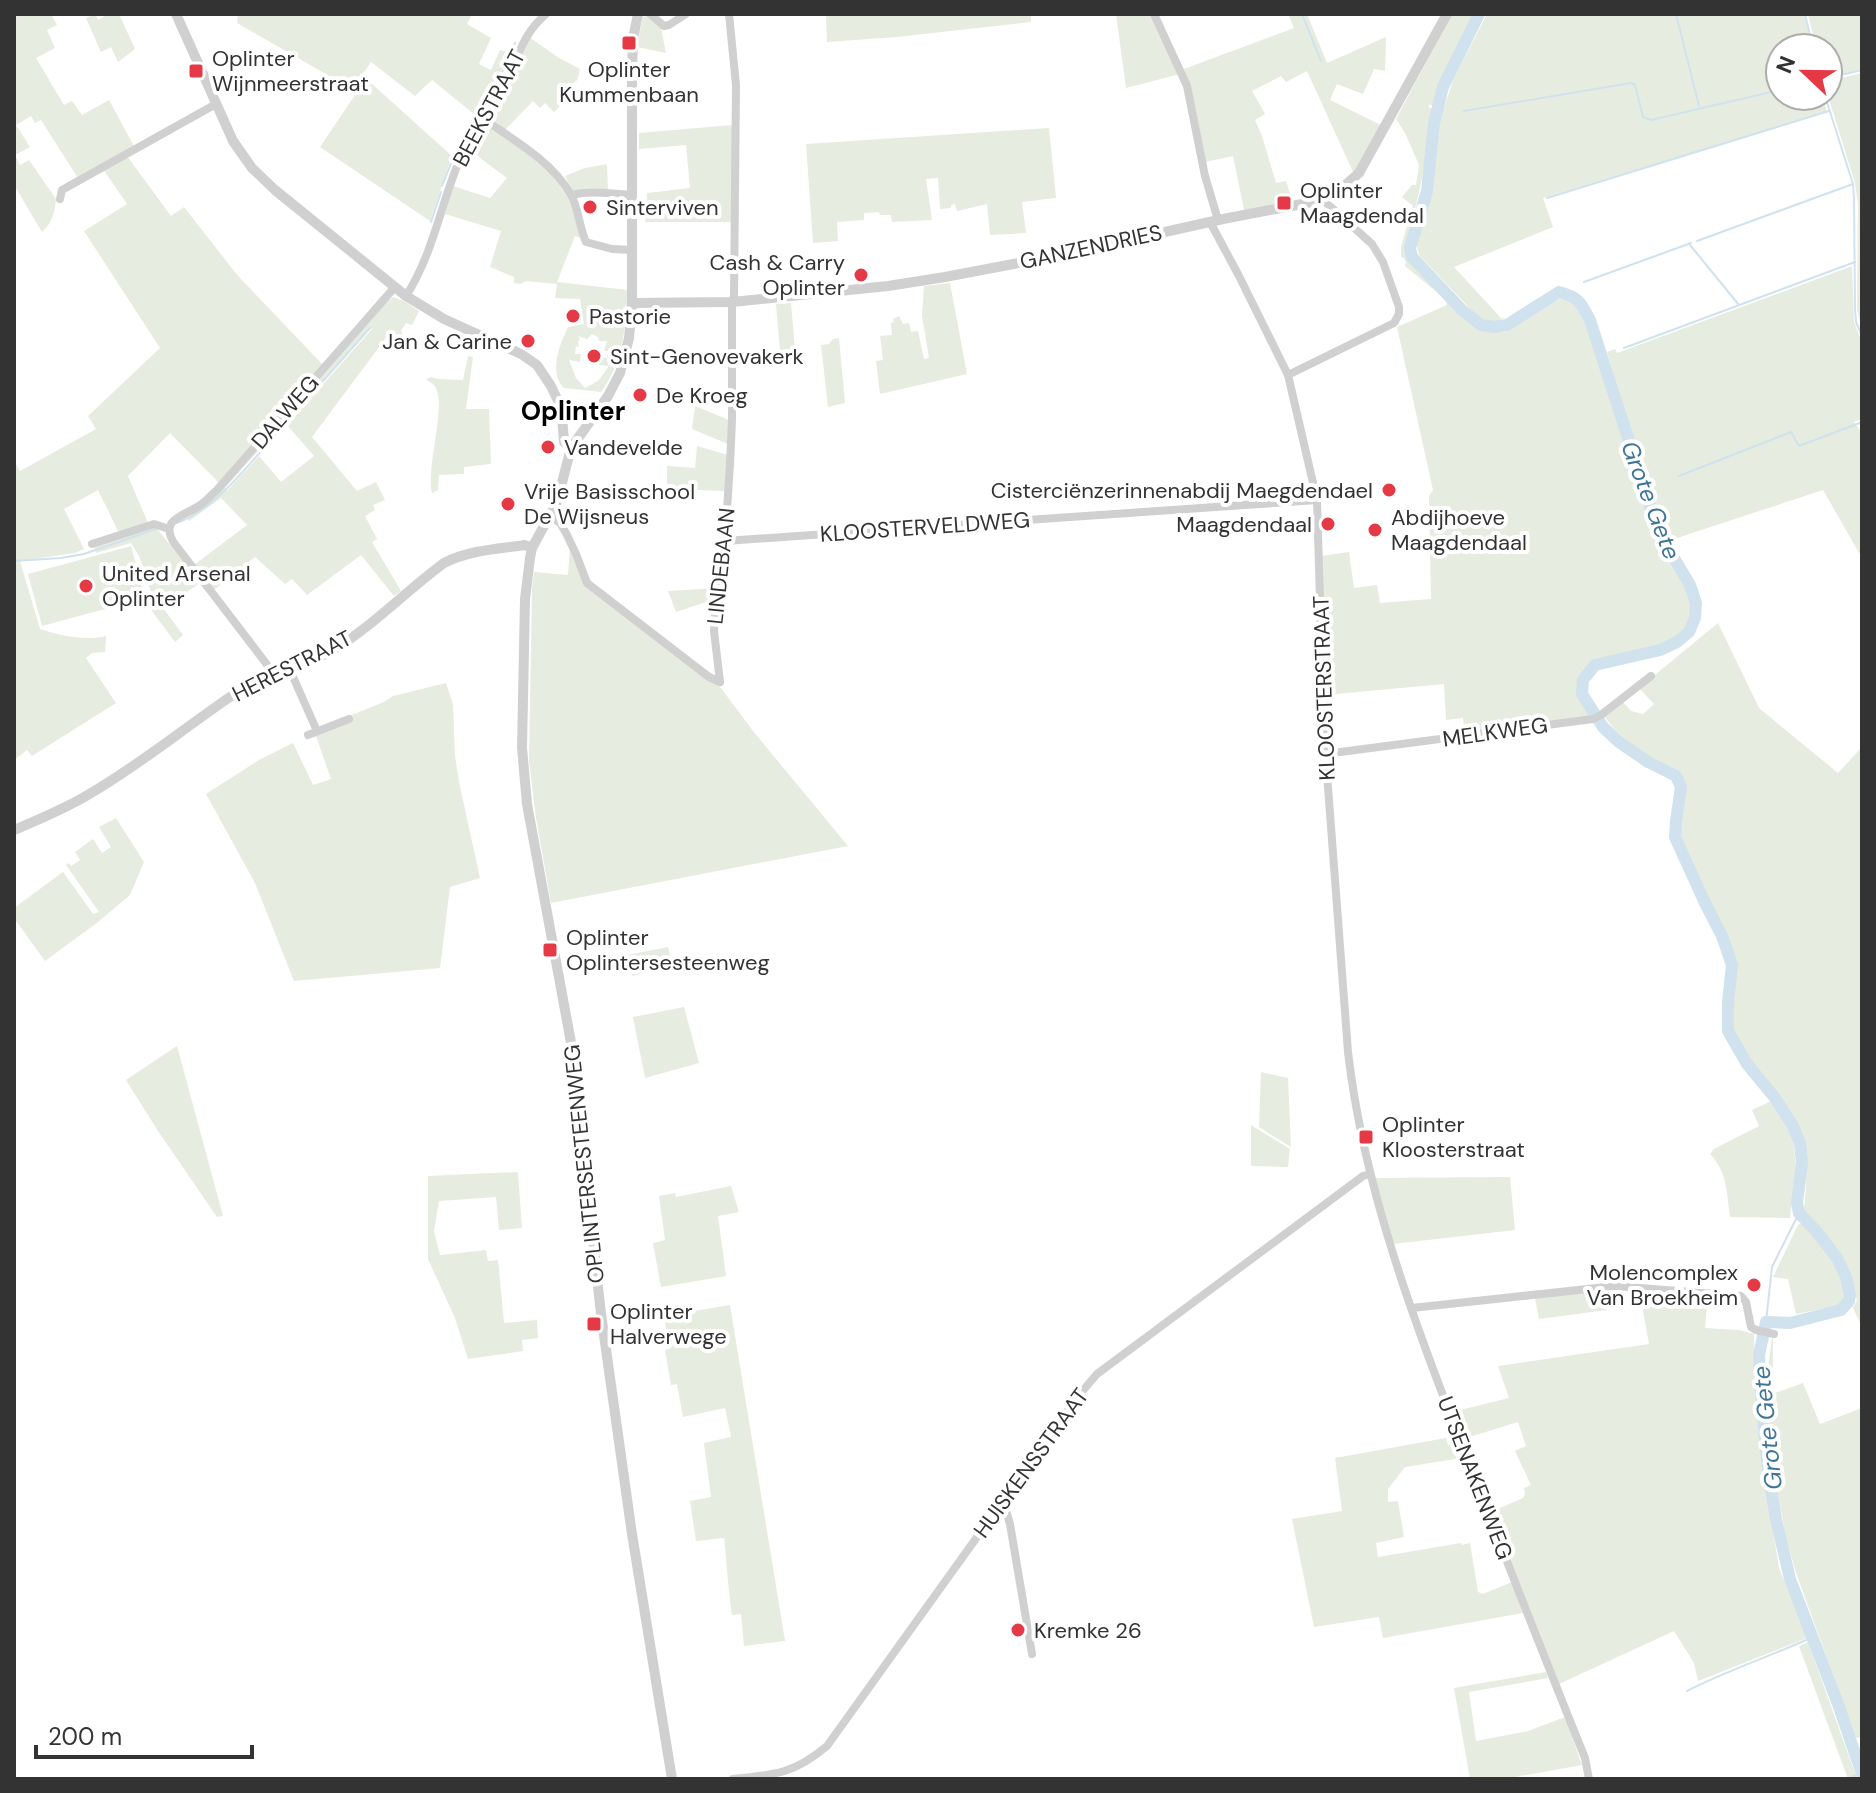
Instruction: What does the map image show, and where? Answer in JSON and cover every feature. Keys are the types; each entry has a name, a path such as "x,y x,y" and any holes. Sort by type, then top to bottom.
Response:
{"street":[{"path":"176,14 233,141 263,179 394,288 444,319 529,358 551,386 560,409 564,442 571,448"},
{"name":"BEEKSTRAAT","path":"406,296 428,253 461,157 506,83 524,39 546,14"},
{"path":"532,548 562,489 571,448 608,396 620,373 629,338 632,303 632,72 633,39 638,14"},
{"path":"650,14 664,26 686,14"},
{"name":"LINDEBAAN","path":"550,516 560,523 566,533 587,583 709,677 720,682 714,631 725,541 732,420 734,296 736,85 729,14"},
{"name":"KLOOSTERSTRAAT","path":"1154,14 1187,86 1214,221 1288,375 1317,500 1325,754 1349,1065 1360,1135 1370,1174"},
{"name":"GANZENDRIES","path":"632,303 732,302 888,286 1071,253 1323,200 1359,173 1447,14"},
{"path":"60,199 62,190 216,104"},
{"path":"482,118 545,164 571,195 586,242 612,249 632,250"},
{"path":"571,195 592,191 633,195"},
{"path":"1288,375 1394,323 1399,314 1383,262 1372,244 1323,200"},
{"name":"DALWEG","path":"169,529 176,518 197,508 217,490 394,288"},
{"name":"KLOOSTERVELDWEG","path":"725,541 1317,500"},
{"path":"92,544 154,524 169,529 174,543 275,675"},
{"name":"HERESTRAAT","path":"14,830 92,793 229,697 319,658 457,557 525,545 532,548"},
{"name":"OPLINTERSESTEENWEG","path":"532,548 525,613 521,723 523,774 572,1048 601,1314 632,1534 672,1779"},
{"path":"290,670 317,731"},
{"name":"MELKWEG","path":"1325,754 1597,717 1651,676"},
{"path":"308,735 349,719"},
{"name":"UTSENAKENWEG","path":"1370,1174 1389,1242 1447,1407 1585,1758 1589,1779"},
{"name":"HUISKENSSTRAAT","path":"733,1779 772,1776 795,1769 827,1746 1097,1374 1297,1224 1370,1174"},
{"path":"1412,1308 1628,1286 1741,1296 1746,1302 1751,1326 1774,1334"},
{"path":"1003,1501 1010,1524 1032,1654"}],"shaded area":[{"path":"14,14 51,14 57,25 47,30 55,48 36,58 64,105 72,101 82,115 109,100 135,148 78,178 41,120 35,123 31,116 16,125 30,147 15,155 20,165 29,160 56,199 52,217 42,232 14,185"},
{"path":"95,14 98,20 109,14 119,14 135,49 118,62 111,47 101,52 86,18"},
{"path":"238,14 472,14 467,24 491,38 479,64 491,70 500,50 509,53 496,84 474,114 432,80 415,96 371,62 362,75 452,156 430,221 320,147 357,92 237,23"},
{"path":"826,14 1031,14 1031,22 827,42"},
{"path":"1116,14 1152,14 1180,74 1126,88"},
{"path":"1288,14 1307,14 1327,63 1386,37 1385,71 1374,69 1363,94 1337,84 1330,100 1381,125 1354,174 1307,71 1286,82 1281,76 1252,91 1265,114 1255,120 1276,183 1286,181 1293,202 1244,210 1233,156 1205,162 1184,69 1294,28"},
{"path":"1452,14 1474,14 1449,63 1433,105 1429,105 1432,109 1422,176 1405,249 1408,260 1464,318 1487,332 1505,332 1564,297 1575,303 1585,322 1654,532 1685,582 1692,603 1692,613 1683,631 1665,643 1597,662 1583,672 1580,689 1592,716 1465,734 1463,718 1446,720 1444,684 1326,695 1322,556 1349,552 1354,588 1377,585 1380,603 1431,599 1429,496 1433,490 1397,327 1447,305 1445,299 1405,266 1406,262 1401,258 1401,247 1413,206 1402,197 1412,185 1416,185 1419,165 1396,119"},
{"path":"1487,14 1804,14 1808,32 1764,32 1764,112 1827,112 1543,198 1553,227 1454,267 1501,318 1505,318 1494,321 1478,317 1419,255 1416,241 1432,185 1440,119 1454,78"},
{"path":"1808,14 1862,14 1862,69 1844,73 1844,32 1812,32"},
{"path":"647,16 661,28 666,53 637,47 643,17"},
{"path":"529,37 580,69 577,81 566,100 554,112 545,103 540,108 533,101 505,130 485,117"},
{"path":"1862,73 1862,329 1857,310 1858,205 1855,183 1833,112 1844,112 1844,77"},
{"path":"483,124 528,154 550,174 566,195 582,238 575,236 557,282 628,290 619,356 601,392 564,388 557,374 557,358 568,327 584,324 580,299 555,298 557,284 514,283 514,277 490,267 501,231 445,214 453,186 490,198 507,178 468,149","holes":["592,334 599,341 607,341 604,351 608,351 607,358 600,357 602,361 599,365 609,366 598,381 585,388 576,378 569,360 580,362 581,354 575,354 576,346 579,347 578,336 587,339"]},
{"path":"733,125 733,222 645,222 647,193 690,188 686,145 639,149 639,133"},
{"path":"1049,128 1056,198 1022,202 1026,233 990,235 987,204 957,211 955,204 951,208 940,209 938,178 926,179 932,220 892,222 891,215 864,213 864,220 837,222 838,241 813,243 806,144"},
{"path":"127,156 171,216 184,207 238,276 323,365 219,483 170,433 128,476 148,523 119,533 98,490 64,509 84,549 20,561 40,629 73,637 106,636 105,652 92,653 86,658 116,703 32,756 27,750 14,760 14,461 20,471 96,429 88,416 160,348 84,231 127,204 103,169"},
{"path":"607,164 608,191 573,192 565,176"},
{"path":"1852,266 1854,322 1862,342 1862,419 1854,422 1862,433 1862,558 1823,490 1668,541 1645,478 1607,352 1615,349 1617,353"},
{"path":"950,283 967,374 880,394 876,361 883,360 880,336 892,335 891,323 899,316 903,324 909,323 911,332 918,331 924,359 929,358 922,316 924,286"},
{"path":"393,297 419,311 412,325 406,323 401,331 407,341 388,335 312,437 357,491 376,482 385,500 373,505 375,510 365,516 377,539 372,542 401,591 394,596 361,555 307,595 292,579 285,584 255,557 214,590 194,565 247,525 221,498 189,521 187,518 198,511 259,447 225,488 227,491 259,456 281,482 314,456 287,425 372,329 369,328 292,414 290,412"},
{"path":"791,303 795,350 780,351 776,304"},
{"path":"839,338 845,403 828,407 821,345"},
{"path":"468,356 473,357 466,409 489,409 491,464 464,467 464,474 439,475 438,490 432,493 439,409 435,386 426,379 463,380"},
{"path":"695,406 729,420 728,444 692,429"},
{"path":"697,446 728,455 727,491 667,489 667,466 695,468"},
{"path":"155,526 200,583 163,608 183,635 175,642 146,603 154,596 131,543 96,553 94,546"},
{"name":"United Arsenal Oplinter","path":"131,546 145,598 42,626 28,574"},
{"path":"570,547 582,577 721,688 848,846 551,903 529,761 532,588 534,572 568,575"},
{"path":"716,588 715,599 676,612 668,591"},
{"path":"1718,623 1759,708 1838,773 1862,747 1862,1327 1853,1308 1857,1300 1847,1271 1837,1252 1804,1210 1806,1165 1798,1126 1782,1099 1748,1057 1733,1028 1731,1012 1737,961 1682,841 1683,778 1631,744 1605,717 1623,702 1631,711 1643,714 1654,704 1639,688"},
{"path":"446,683 453,704 459,782 480,878 450,887 440,968 294,981 255,883 206,794 259,760 293,743 313,785 331,779 316,736 350,722 349,716 393,696"},
{"path":"116,818 144,862 130,895 45,961 14,918 14,908 63,872 93,914 99,912 66,865 69,863 71,866 80,860 75,852 93,839 102,853 111,847 99,827"},
{"path":"668,947 673,967 632,976 628,955"},
{"path":"684,1007 699,1063 645,1078 633,1017"},
{"path":"177,1046 223,1216 217,1217 126,1080"},
{"path":"1261,1072 1288,1078 1291,1147 1259,1127"},
{"path":"1771,1101 1793,1137 1796,1167 1790,1218 1730,1217 1723,1175 1710,1154 1759,1126 1752,1110"},
{"path":"1251,1125 1290,1149 1288,1167 1251,1166"},
{"path":"518,1172 522,1228 499,1230 496,1197 439,1201 434,1231 440,1255 486,1250 488,1261 498,1260 504,1323 537,1320 538,1338 522,1340 523,1351 468,1359 455,1318 428,1259 428,1176"},
{"path":"1510,1177 1515,1230 1393,1244 1375,1178"},
{"path":"731,1186 739,1212 718,1216 726,1276 661,1287 653,1243 665,1240 659,1196 675,1193 676,1197"},
{"path":"1798,1225 1809,1226 1832,1261 1841,1279 1845,1299 1841,1305 1796,1314 1788,1279 1773,1277"},
{"path":"1639,1289 1708,1295 1705,1328 1754,1334 1756,1401 1779,1568 1807,1638 1698,1681 1694,1663 1674,1631 1559,1684 1491,1512 1523,1498 1524,1488 1531,1485 1515,1451 1526,1446 1518,1422 1463,1439 1452,1412 1509,1398 1498,1366 1649,1344"},
{"path":"1604,1291 1607,1310 1539,1319 1535,1298"},
{"path":"730,1305 785,1641 744,1646 741,1614 732,1615 724,1538 696,1541 690,1501 711,1497 704,1443 731,1437 725,1408 683,1417 677,1384 671,1385 665,1350 670,1349 664,1316"},
{"path":"1772,1337 1775,1393 1803,1383 1820,1424 1862,1408 1862,1737 1856,1738 1786,1537 1774,1473 1768,1413 1767,1376"},
{"path":"1446,1438 1448,1445 1456,1444 1462,1458 1405,1467 1388,1489 1388,1502 1398,1501 1404,1537 1376,1543 1378,1557 1470,1543 1478,1592 1483,1594 1512,1582 1523,1613 1383,1638 1379,1617 1314,1627 1292,1519 1342,1511 1335,1458"},
{"path":"1808,1642 1857,1779 1848,1779 1799,1646"},
{"path":"1546,1672 1548,1678 1469,1692 1476,1741 1528,1731 1565,1717 1582,1765 1504,1779 1470,1779 1454,1688"}],"waterway":[{"path":"1302,14 1321,61"},
{"name":"Grote Gete","path":"1479,14 1443,87 1434,123 1427,191 1410,248 1412,257 1462,310 1481,325 1507,325 1559,292 1571,296 1582,305 1590,320 1658,531 1690,585 1696,603 1695,618 1689,632 1677,642 1660,650 1595,665 1583,680 1582,694 1603,727 1648,762 1676,776 1681,787 1675,837 1722,936 1732,965 1728,1031 1747,1064 1793,1126 1800,1143 1802,1163 1797,1203 1799,1213 1837,1258 1846,1277 1850,1295 1841,1310 1790,1323 1766,1322 1759,1355 1768,1470 1790,1579 1862,1774"},
{"path":"1676,14 1699,106"},
{"path":"1805,14 1809,32"},
{"path":"474,116 500,77 515,43"},
{"path":"1844,74 1862,70"},
{"path":"1464,111 1631,83 1635,85 1643,117 1651,120 1764,94"},
{"path":"1547,198 1826,112"},
{"path":"1830,112 1853,184 1855,309 1862,336"},
{"path":"459,146 471,121"},
{"path":"442,186 454,156"},
{"path":"1697,241 1853,184"},
{"path":"431,222 441,192"},
{"path":"1584,282 1691,243"},
{"path":"1690,245 1739,305"},
{"path":"1624,348 1855,262"},
{"path":"292,416 370,328"},
{"path":"267,444 288,420"},
{"path":"1679,476 1791,432 1799,446 1862,422"},
{"path":"177,523 214,501 263,449"},
{"path":"14,561 84,554 156,529"},
{"path":"1766,1322 1772,1267 1799,1213"},
{"name":"Grote Gete","path":"1849,1301 1852,1306"},
{"path":"1861,1325 1862,1329"},
{"path":"1687,1691 1813,1637"},
{"path":"1853,1776 1862,1774"}],"place":[{"name":"Oplinter Kummenbaan","path":"629,43"},
{"name":"Oplinter Wijnmeerstraat","path":"196,71"},
{"name":"Oplinter Maagdendal","path":"1284,203"},
{"name":"Sinterviven","path":"590,207"},
{"name":"Cash & Carry Oplinter","path":"861,275"},
{"name":"Pastorie","path":"573,316"},
{"name":"Jan & Carine","path":"528,341"},
{"name":"Sint-Genovevakerk","path":"594,356"},
{"name":"De Kroeg","path":"640,395"},
{"name":"Vandevelde","path":"548,447"},
{"name":"Cisterciënzerinnenabdij Maegdendael","path":"1389,490"},
{"name":"Vrije Basisschool De Wijsneus","path":"508,504"},
{"name":"Maagdendaal","path":"1328,524"},
{"name":"Abdijhoeve Maagdendaal","path":"1375,530"},
{"name":"United Arsenal Oplinter","path":"86,586"},
{"name":"Oplinter Oplintersesteenweg","path":"550,950"},
{"name":"Oplinter Kloosterstraat","path":"1366,1137"},
{"name":"Molencomplex Van Broekheim","path":"1754,1285"},
{"name":"Oplinter Halverwege","path":"594,1324"},
{"name":"Kremke 26","path":"1018,1630"}],"district":[{"name":"Oplinter","path":"573,411"}]}
